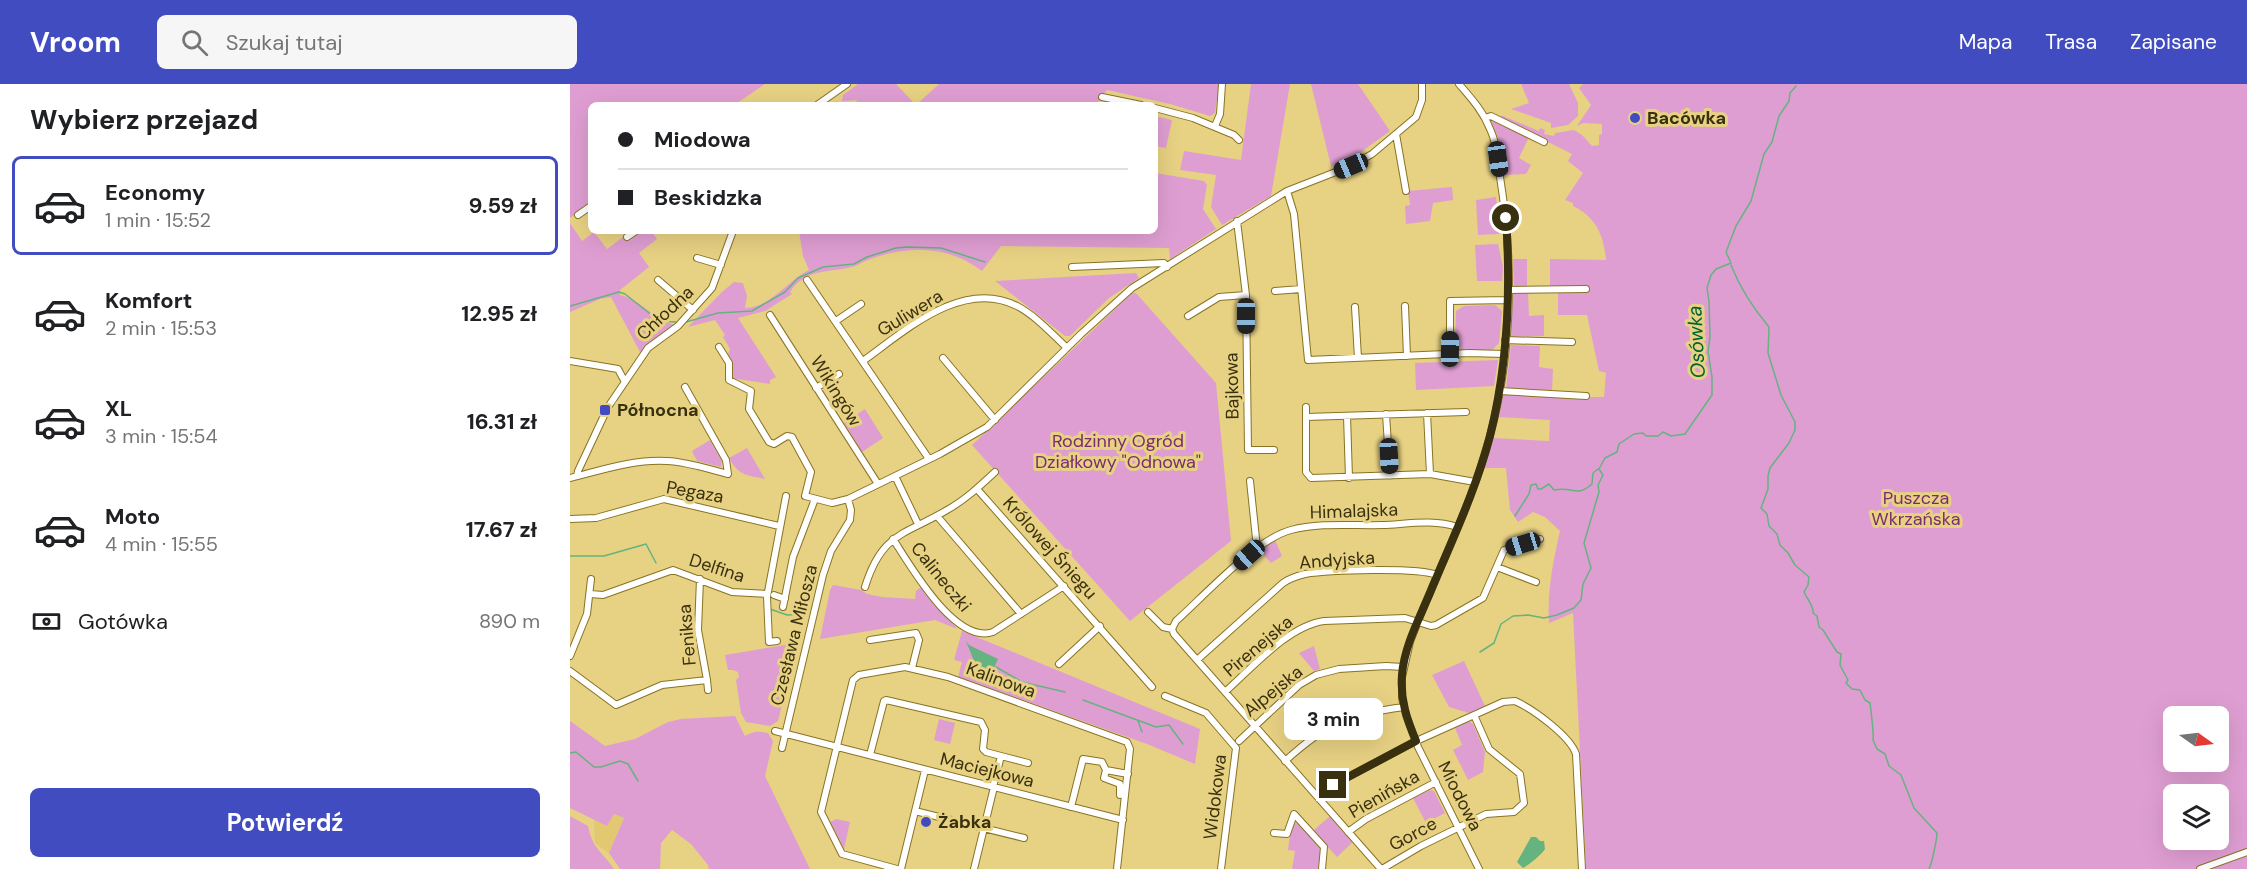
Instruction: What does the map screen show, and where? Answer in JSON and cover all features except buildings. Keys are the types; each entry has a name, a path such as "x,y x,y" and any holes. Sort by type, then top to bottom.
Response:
{"street":[{"path":"821,102 847,84"},
{"path":"1215,126 1220,114 1222,84"},
{"path":"719,347 729,363 729,380 751,391 749,409 770,442 774,444 787,436 792,437 807,461 811,476 805,496 835,502 848,499 962,443 995,420 1126,293 1287,190 1360,162 1418,114 1422,99 1422,84"},
{"name":"Miodowa","path":"1460,84 1485,118 1494,142 1505,210 1509,290 1504,354 1500,391 1488,443 1475,482 1418,621 1403,667 1401,687 1404,707 1416,741 1479,869"},
{"path":"1102,97 1126,102"},
{"path":"1158,109 1215,126 1239,140"},
{"path":"1485,118 1491,116 1544,142"},
{"path":"1396,134 1406,191"},
{"path":"1287,190 1294,214 1308,360 1504,354"},
{"path":"578,214 588,208"},
{"name":"Bajkowa","path":"1237,221 1246,295 1248,450 1274,450"},
{"path":"627,237 632,234"},
{"name":"Chłodna","path":"574,477 608,407 650,345 678,326 712,288 732,234"},
{"path":"697,258 721,266"},
{"path":"1072,267 1164,263 1167,267"},
{"path":"658,280 693,310"},
{"path":"807,280 929,459"},
{"path":"1275,291 1301,289"},
{"path":"1509,290 1579,292 1586,289"},
{"path":"1188,316 1219,297 1246,295"},
{"name":"Guliwera","path":"863,361 944,307 977,298 993,298 1015,305 1067,348"},
{"path":"1450,354 1450,301 1508,300"},
{"path":"836,321 861,304"},
{"path":"1405,306 1407,356"},
{"path":"1355,307 1358,358"},
{"name":"Wikingów","path":"770,315 878,484"},
{"path":"1505,340 1572,342"},
{"path":"943,358 995,420"},
{"path":"570,361 618,369 625,382"},
{"path":"816,388 839,374"},
{"path":"574,477 622,465 659,461 679,462 728,474 726,460 685,387"},
{"path":"1500,391 1586,396"},
{"path":"1306,407 1306,472 1308,476 1315,479 1430,474 1475,482"},
{"path":"1306,417 1466,412"},
{"path":"1427,413 1430,474"},
{"path":"1386,414 1390,476"},
{"path":"1347,416 1349,478"},
{"path":"865,587 879,555 892,539 937,516 977,489 995,472"},
{"path":"895,476 918,524"},
{"path":"1250,481 1257,548"},
{"name":"Królowej Śniegu","path":"977,489 1152,687"},
{"path":"777,641 769,642 770,595 779,526 786,496"},
{"name":"Pegaza","path":"570,519 596,519 664,499 779,526"},
{"path":"783,607 797,544 815,499"},
{"name":"Czesława Miłosza","path":"782,748 823,575 831,551 851,515 848,499"},
{"path":"937,516 1021,614"},
{"name":"Himalajska","path":"1172,629 1176,621 1257,548 1279,534 1308,527 1434,523 1457,527"},
{"name":"Calineczki","path":"892,539 926,588 961,626 976,632 988,633 1064,586"},
{"name":"Pirenejska","path":"1225,692 1292,633 1306,625 1324,621 1405,618 1431,626 1436,625 1483,598 1504,550 1540,539"},
{"path":"1497,567 1536,582"},
{"name":"Delfina","path":"590,594 603,595 673,570 732,592 770,595 785,599"},
{"name":"Andyjska","path":"1197,660 1283,583 1293,577 1312,573 1418,570 1437,575"},
{"path":"570,656 585,620 591,579"},
{"name":"Feniksa","path":"570,671 616,705 662,685 706,680 698,630 700,579"},
{"path":"1148,612 1163,627 1172,629 1254,726 1382,869"},
{"path":"1059,664 1100,627"},
{"path":"870,640 916,633 919,640 912,668"},
{"name":"Kalinowa","path":"836,747 855,677 905,667 948,677 1125,740 1130,749 1123,820"},
{"name":"Alpejska","path":"1239,741 1299,685 1320,673 1350,668 1403,667"},
{"path":"706,680 708,690"},
{"name":"Widokowa","path":"1165,696 1206,713 1236,748 1221,869"},
{"path":"870,756 886,700 981,722 985,730 982,749 1028,763"},
{"path":"1317,796 1333,785 1416,741 1503,702 1515,701 1571,743 1576,754 1582,869"},
{"path":"1285,761 1334,723 1364,713 1404,707"},
{"name":"Gorce","path":"1382,869 1459,827 1488,814 1515,812 1524,803 1520,774 1489,749 1474,715"},
{"name":"Maciejkowa","path":"775,732 1123,820"},
{"path":"836,747 821,811 844,856 899,869 925,770"},
{"path":"974,869 1001,756"},
{"path":"1071,807 1082,760 1086,758 1102,762 1106,770 1104,778 1120,784 1120,795"},
{"path":"1106,770 1128,774"},
{"name":"Pienińska","path":"1348,832 1366,819 1436,782"},
{"path":"915,811 1024,838"},
{"path":"1274,833 1287,834 1294,814 1324,847 1322,869"},
{"path":"1117,869 1123,820"},
{"path":"2200,869 2247,852"}],"shaded area":[{"path":"966,641 969,645 998,659 994,668 987,672 974,661"},
{"path":"613,814 624,818 609,853 595,843 594,819 607,826"},
{"path":"1531,837 1544,841 1545,849 1523,868 1517,862"}],"green space":[{"path":"570,84 765,84 738,102 588,102 588,205 570,218"},
{"path":"858,84 896,84 913,102 842,101 843,95"},
{"path":"939,84 1219,84 1215,113 1210,116 1170,104 1107,90 1098,102 919,102"},
{"path":"1251,84 1290,84 1271,196 1222,225 1211,207 1216,175 1180,170 1184,151 1241,160"},
{"path":"1311,84 1358,84 1390,131 1354,157 1331,166"},
{"path":"1521,84 1569,84 1578,103 1578,116 1568,125 1551,128 1551,123 1511,109 1529,103"},
{"name":"Puszcza Wkrzańska","path":"1583,84 2247,84 2247,869 1586,869 1573,613 1549,623 1550,588 1560,531 1545,517 1533,512 1518,522 1510,510 1506,468 1484,468 1494,438 1549,441 1550,420 1499,417 1503,394 1588,400 1589,397 1604,397 1606,373 1599,371 1587,315 1558,315 1558,287 1550,287 1550,259 1606,260 1601,235 1593,222 1581,210 1573,206 1573,203 1565,200 1583,173 1568,161 1572,154 1498,117 1503,116 1539,131 1540,128 1545,130 1544,134 1554,136 1555,133 1574,130 1592,146 1599,145 1602,124 1583,123 1577,126 1591,105 1579,88"},
{"path":"1158,117 1172,120 1166,148 1158,147"},
{"path":"1494,119 1529,137 1519,158 1531,165 1526,174 1505,175 1499,140 1491,121"},
{"path":"1158,173 1204,181 1207,185 1203,209 1216,229 1170,259 1169,248 1001,246 982,271 954,256 940,252 911,250 880,256 852,267 810,275 796,284 790,292 792,294 765,311 738,318 776,377 770,380 770,384 731,378 733,363 728,354 730,349 723,337 725,335 715,320 688,327 734,282 743,283 747,296 745,308 754,307 771,299 809,270 803,256 799,234 1158,234"},
{"path":"1452,187 1453,200 1433,203 1430,221 1406,224 1405,206 1410,205 1408,191"},
{"path":"1496,197 1500,232 1499,234 1478,235 1476,200"},
{"path":"570,223 582,241 591,234 596,234 607,249 626,235 630,240 637,234 653,234 657,239 639,253 649,267 620,290 620,295 676,325 640,352 611,297 600,299 570,312"},
{"path":"1498,244 1503,267 1502,281 1477,281 1475,245"},
{"path":"1513,259 1527,259 1527,288 1514,288"},
{"path":"1136,273 1139,278 1109,298 1070,336 1065,336 995,281"},
{"path":"1513,292 1528,292 1529,316 1544,315 1544,336 1511,337"},
{"name":"Rodzinny Ogród Działkowy \"Odnowa\"","path":"1132,293 1136,293 1216,383 1231,541 1130,621 972,445"},
{"path":"1495,305 1502,311 1499,343 1492,350 1463,350 1455,342 1456,311 1464,306"},
{"path":"1511,345 1540,346 1539,367 1553,369 1552,391 1506,388"},
{"path":"1498,360 1494,386 1416,390 1415,363"},
{"path":"865,409 883,438 862,452 844,423"},
{"path":"710,440 722,461 721,467 697,461 692,451"},
{"path":"747,448 765,479 743,473 729,458"},
{"path":"1275,540 1282,556 1271,563 1260,551"},
{"path":"833,585 861,590 867,594 882,597 915,599 916,591 921,587 957,629 935,620 820,639"},
{"path":"962,631 1200,729 1195,764 1147,744 958,677 962,662 954,660"},
{"path":"797,643 778,721 770,726 746,722 741,713 736,680 739,677 738,672 728,670 725,655"},
{"path":"1314,646 1320,669 1314,671 1299,653"},
{"path":"1464,661 1485,706 1469,713 1449,707 1432,675"},
{"path":"735,716 745,736 754,732 765,732 773,741 765,776 810,869 709,869 691,844 672,830 661,843 660,869 620,869 609,853 624,818 614,814 607,826 570,808 570,721 605,746 635,739 668,722 681,719"},
{"path":"939,719 955,723 950,744 934,740"},
{"path":"1469,721 1473,724 1485,752 1483,772 1468,780 1453,750 1462,745 1455,728"},
{"path":"1430,790 1434,791 1445,813 1426,823 1413,798"},
{"path":"570,816 588,826 595,845 614,869 570,869"},
{"path":"1330,816 1353,842 1337,857 1313,831"},
{"path":"836,819 850,822 844,849 830,822"},
{"path":"1299,824 1321,849 1318,869 1292,869 1295,851 1288,850 1291,825"}],"waterway":[{"name":"Osówka","path":"1480,652 1494,643 1501,624 1513,616 1528,615 1544,618 1574,608 1581,600 1583,584 1591,568 1584,543 1599,492 1598,485 1603,475 1599,469 1605,458 1617,452 1619,444 1634,434 1643,433 1646,436 1658,436 1663,432 1671,436 1685,434 1712,395 1708,351 1710,337 1707,288 1711,275 1716,269 1731,263 1726,252 1736,226 1751,201 1764,154 1772,142 1779,116 1796,86"},
{"path":"686,322 718,313 752,311 785,292 798,278 823,267 854,264 867,257 896,248 941,248 985,262"},
{"path":"1731,265 1747,297 1769,327 1768,353 1781,395 1795,422 1795,430 1789,443 1770,468 1768,489 1761,508 1767,514 1769,526 1777,534 1780,545 1795,565 1809,577 1804,592 1813,613 1817,616 1819,627 1837,652 1841,654 1840,665 1848,680 1846,683 1852,689 1860,690 1865,700 1870,703 1873,740 1877,749 1885,754 1889,766 1901,775 1914,808 1937,833 1929,869"},
{"path":"570,306 619,292 625,294 659,321 676,322"},
{"path":"1515,516 1529,494 1531,485 1536,484 1538,489 1541,489 1549,484 1554,490 1578,491 1592,484 1593,473 1598,469"},
{"path":"570,556 604,556 646,544 656,563"},
{"path":"770,609 787,615 804,614"},
{"path":"996,667 1022,682 1065,692"},
{"path":"1083,700 1156,727 1169,725 1183,744"},
{"path":"1138,721 1142,732"},
{"path":"570,753 576,752 594,767 620,761 628,764 638,781"}],"place":[{"name":"Bacówka","path":"1635,118"},
{"name":"Północna","path":"605,410"},
{"name":"Żabka","path":"926,822"}],"route":[{"path":"1333,785 1416,741 1403,703 1401,687 1403,667 1406,652 1478,476 1496,408 1504,354 1509,284 1506,218"}]}
